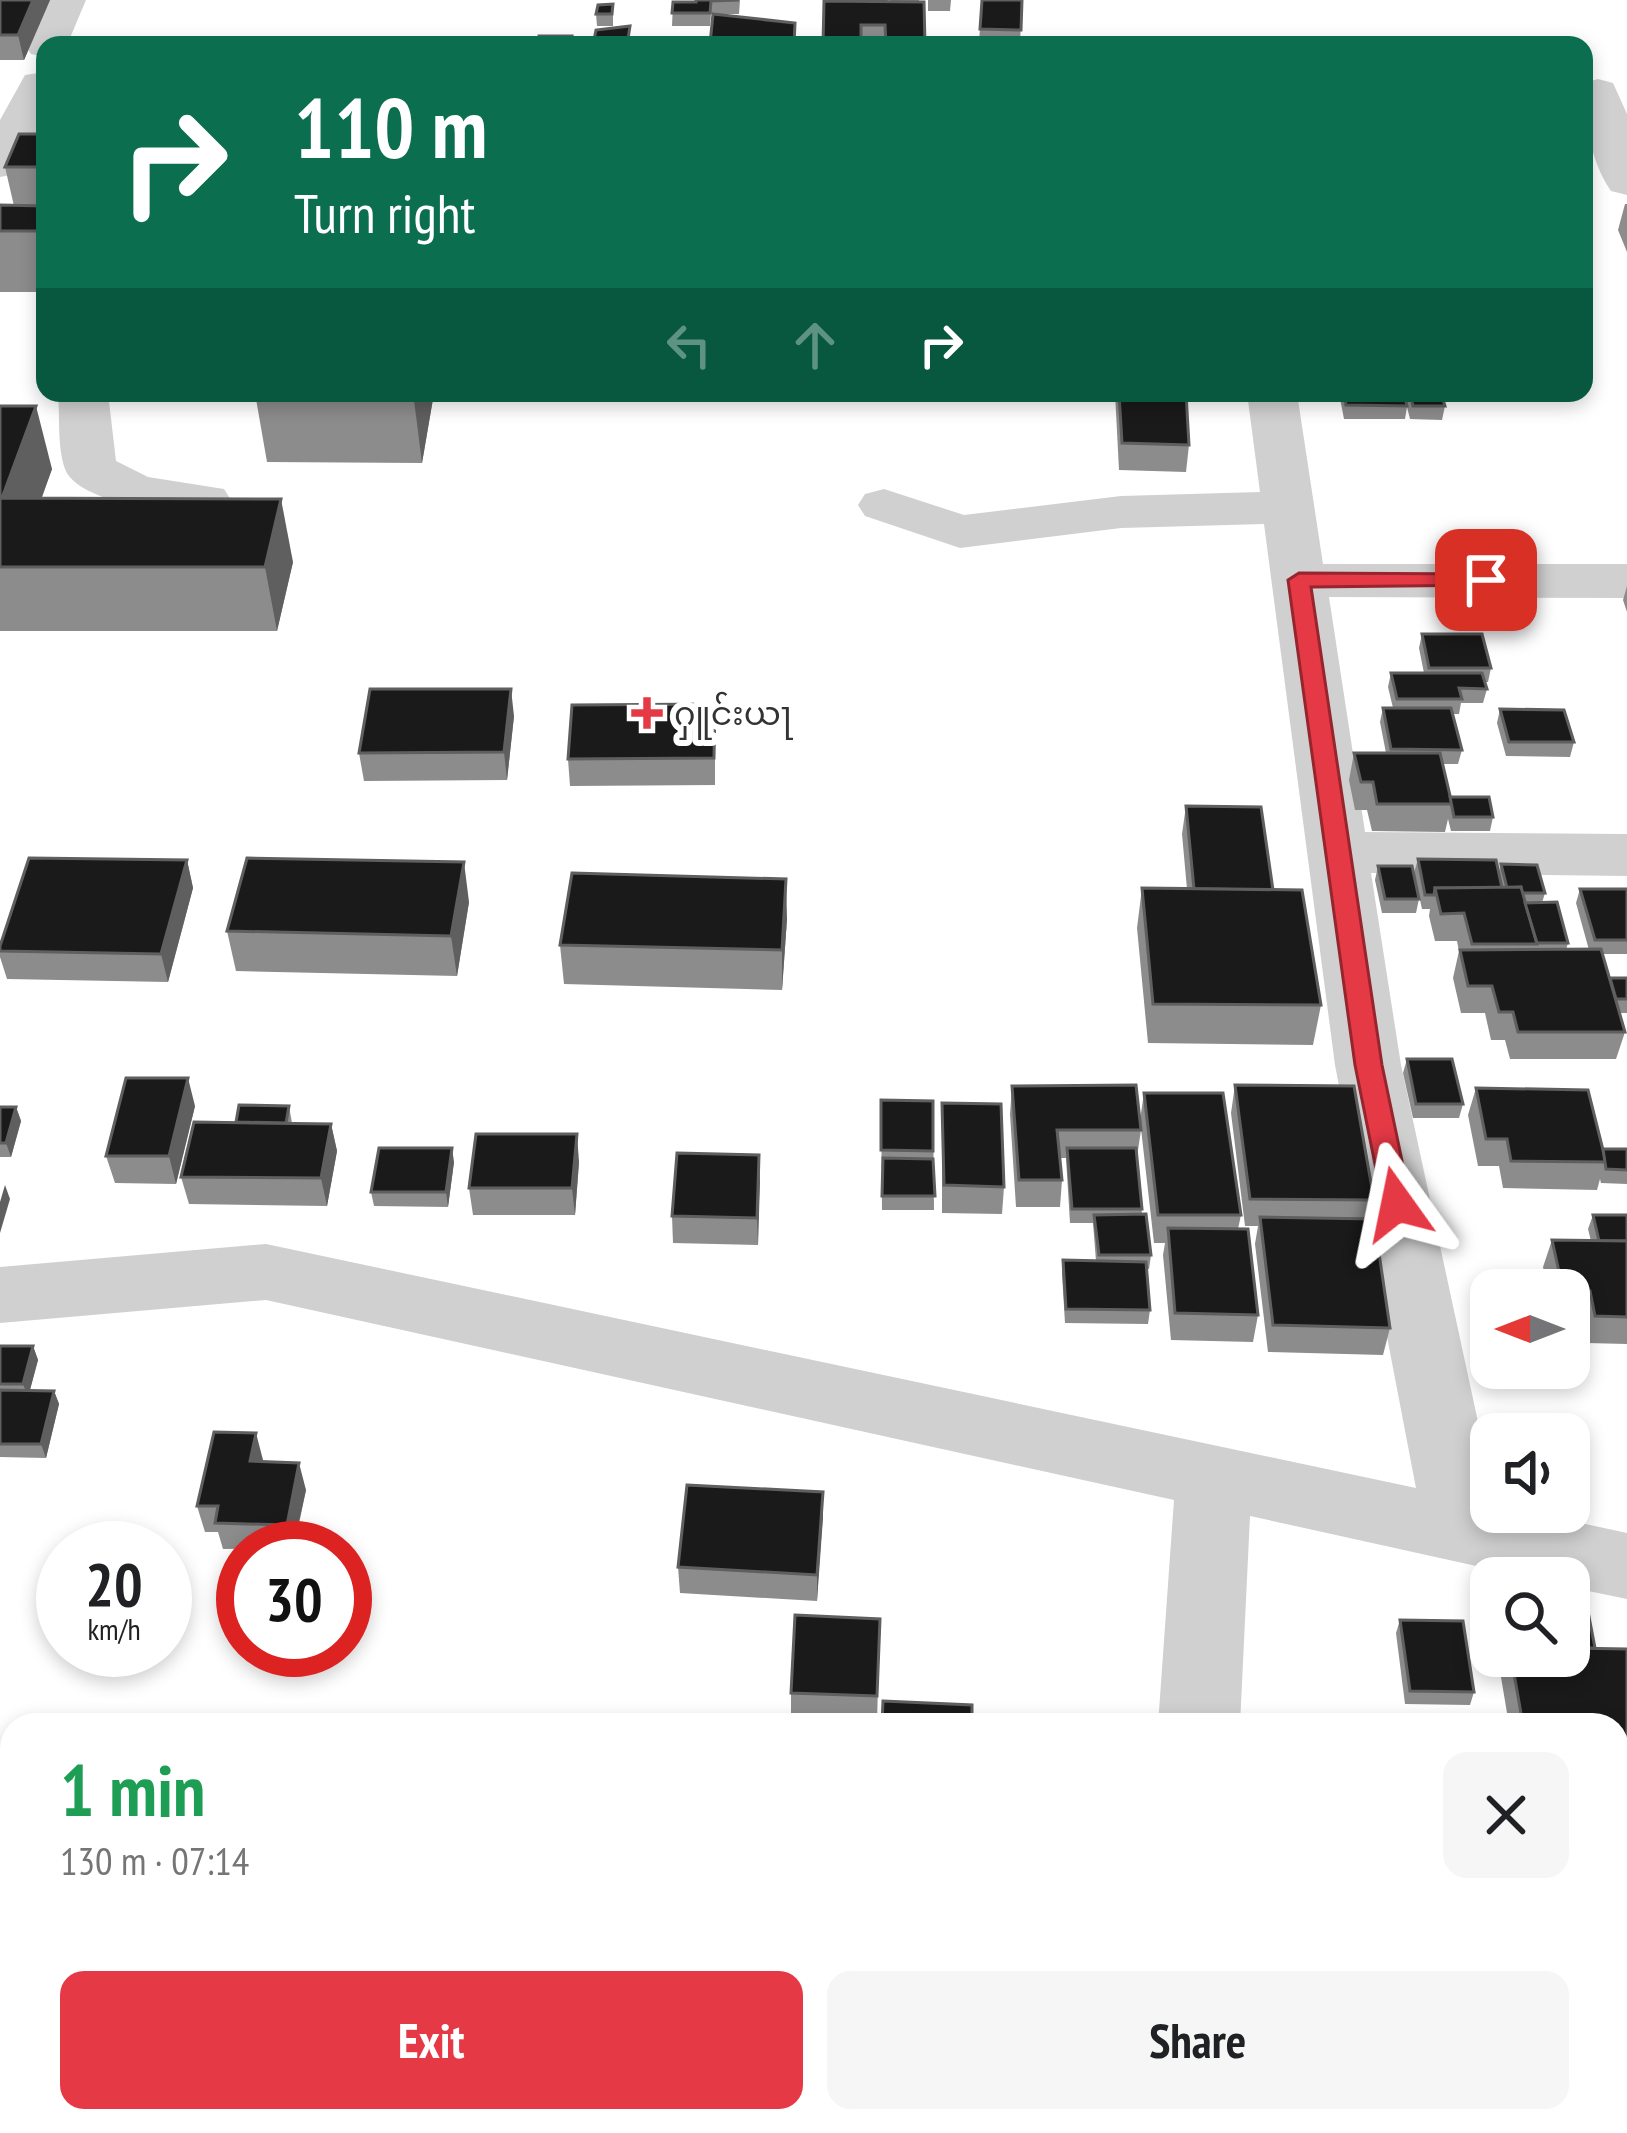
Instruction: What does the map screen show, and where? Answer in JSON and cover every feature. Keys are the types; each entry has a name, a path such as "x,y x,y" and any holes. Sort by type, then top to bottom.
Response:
{"street":[{"path":"49,36 65,0"},
{"path":"0,164 34,71"},
{"path":"1603,92 1627,181"},
{"path":"84,402 91,469 136,490 205,500"},
{"path":"1273,402 1342,852 1369,1065 1463,1530"},
{"path":"884,505 960,532 1121,512 1289,507"},
{"path":"1299,580 1627,581"},
{"path":"1342,852 1627,854"},
{"path":"0,1294 266,1272 1627,1566"},
{"path":"1200,1713 1214,1474"}],"building":[{"path":"0,0 33,0 18,35 0,35"},
{"path":"739,0 711,1 710,13 672,13 673,2"},
{"path":"982,0 1022,0 1021,30 980,29"},
{"path":"824,1 924,2 925,36 886,36 885,25 861,25 861,36 823,36"},
{"path":"613,4 612,14 596,14 598,5"},
{"path":"713,14 795,23 794,36 711,36"},
{"path":"630,26 628,36 595,36 596,30"},
{"path":"19,134 36,134 36,167 5,167"},
{"path":"0,205 36,206 36,231 0,231"},
{"path":"1120,402 1187,402 1189,445 1122,443"},
{"path":"1406,402 1407,406 1346,405"},
{"path":"1412,402 1444,402 1445,406 1413,406"},
{"path":"0,406 36,406 2,498 281,499 265,567 0,567"},
{"path":"1422,634 1482,634 1491,668 1429,668"},
{"path":"1391,673 1482,673 1487,689 1459,688 1462,699 1397,699"},
{"path":"370,689 511,689 504,752 359,753"},
{"path":"715,704 714,758 568,759 572,705"},
{"path":"1383,708 1451,708 1462,750 1391,749"},
{"path":"1500,709 1564,710 1574,742 1509,742"},
{"path":"1354,753 1440,753 1452,804 1377,804 1373,782 1361,782"},
{"path":"1450,797 1489,797 1493,817 1454,817"},
{"path":"1186,806 1261,807 1273,890 1194,889"},
{"path":"29,858 187,860 161,954 0,951"},
{"path":"247,858 464,862 451,936 227,931"},
{"path":"1418,859 1496,860 1502,888 1435,888 1434,895 1425,895"},
{"path":"1501,864 1537,865 1545,893 1507,888"},
{"path":"1378,866 1412,866 1419,899 1385,899"},
{"path":"572,873 786,879 782,950 560,945"},
{"path":"1521,887 1537,944 1472,944 1464,913 1441,914 1435,888"},
{"path":"1142,888 1302,890 1321,1005 1153,1004"},
{"path":"1580,889 1627,889 1627,940 1595,940"},
{"path":"1557,902 1568,943 1537,943 1525,903"},
{"path":"1601,949 1625,1032 1518,1032 1513,1012 1499,1012 1492,986 1468,986 1460,950"},
{"path":"1610,978 1627,978 1627,999 1616,999"},
{"path":"1407,1059 1452,1059 1463,1104 1416,1104"},
{"path":"126,1078 188,1078 169,1156 106,1156"},
{"path":"1136,1085 1141,1130 1057,1130 1062,1180 1019,1180 1012,1086"},
{"path":"1235,1085 1354,1086 1374,1200 1250,1199"},
{"path":"1476,1088 1588,1090 1606,1162 1511,1161 1507,1139 1486,1139"},
{"path":"1144,1093 1223,1093 1241,1215 1158,1215"},
{"path":"881,1100 933,1101 933,1151 881,1150"},
{"path":"942,1103 1001,1104 1004,1187 944,1185"},
{"path":"239,1105 289,1106 286,1123 236,1122"},
{"path":"0,1107 16,1107 6,1143 0,1143"},
{"path":"194,1122 331,1124 321,1178 181,1177"},
{"path":"476,1134 577,1134 572,1188 469,1188"},
{"path":"379,1148 452,1148 446,1192 371,1192"},
{"path":"1067,1148 1136,1148 1142,1209 1072,1209"},
{"path":"1603,1149 1627,1149 1627,1170 1606,1169"},
{"path":"677,1153 759,1155 757,1218 672,1216"},
{"path":"883,1158 933,1159 935,1196 882,1196"},
{"path":"1146,1214 1151,1255 1099,1255 1094,1215"},
{"path":"1593,1215 1627,1215 1627,1241 1599,1241"},
{"path":"1260,1217 1374,1219 1390,1328 1273,1325"},
{"path":"1168,1228 1248,1229 1258,1315 1175,1313"},
{"path":"1552,1240 1627,1241 1627,1317 1595,1316 1590,1269 1558,1269"},
{"path":"1063,1260 1146,1262 1150,1310 1066,1309"},
{"path":"0,1346 33,1346 23,1384 0,1384"},
{"path":"0,1390 54,1391 41,1444 0,1444"},
{"path":"214,1432 256,1433 250,1461 299,1463 288,1521 215,1523 218,1506 197,1506"},
{"path":"687,1485 823,1492 817,1575 678,1567"},
{"path":"795,1615 880,1619 877,1696 791,1693"},
{"path":"1400,1620 1463,1621 1474,1692 1410,1691"},
{"path":"1590,1648 1627,1649 1627,1713 1521,1713 1515,1677 1590,1677"},
{"path":"883,1701 972,1705 972,1713 882,1713"}],"place":[{"name":"ႁူင်းယႃ","path":"647,713"}],"route":[{"path":"1397,1204 1369,1065 1342,852 1299,580 1486,580"}]}
